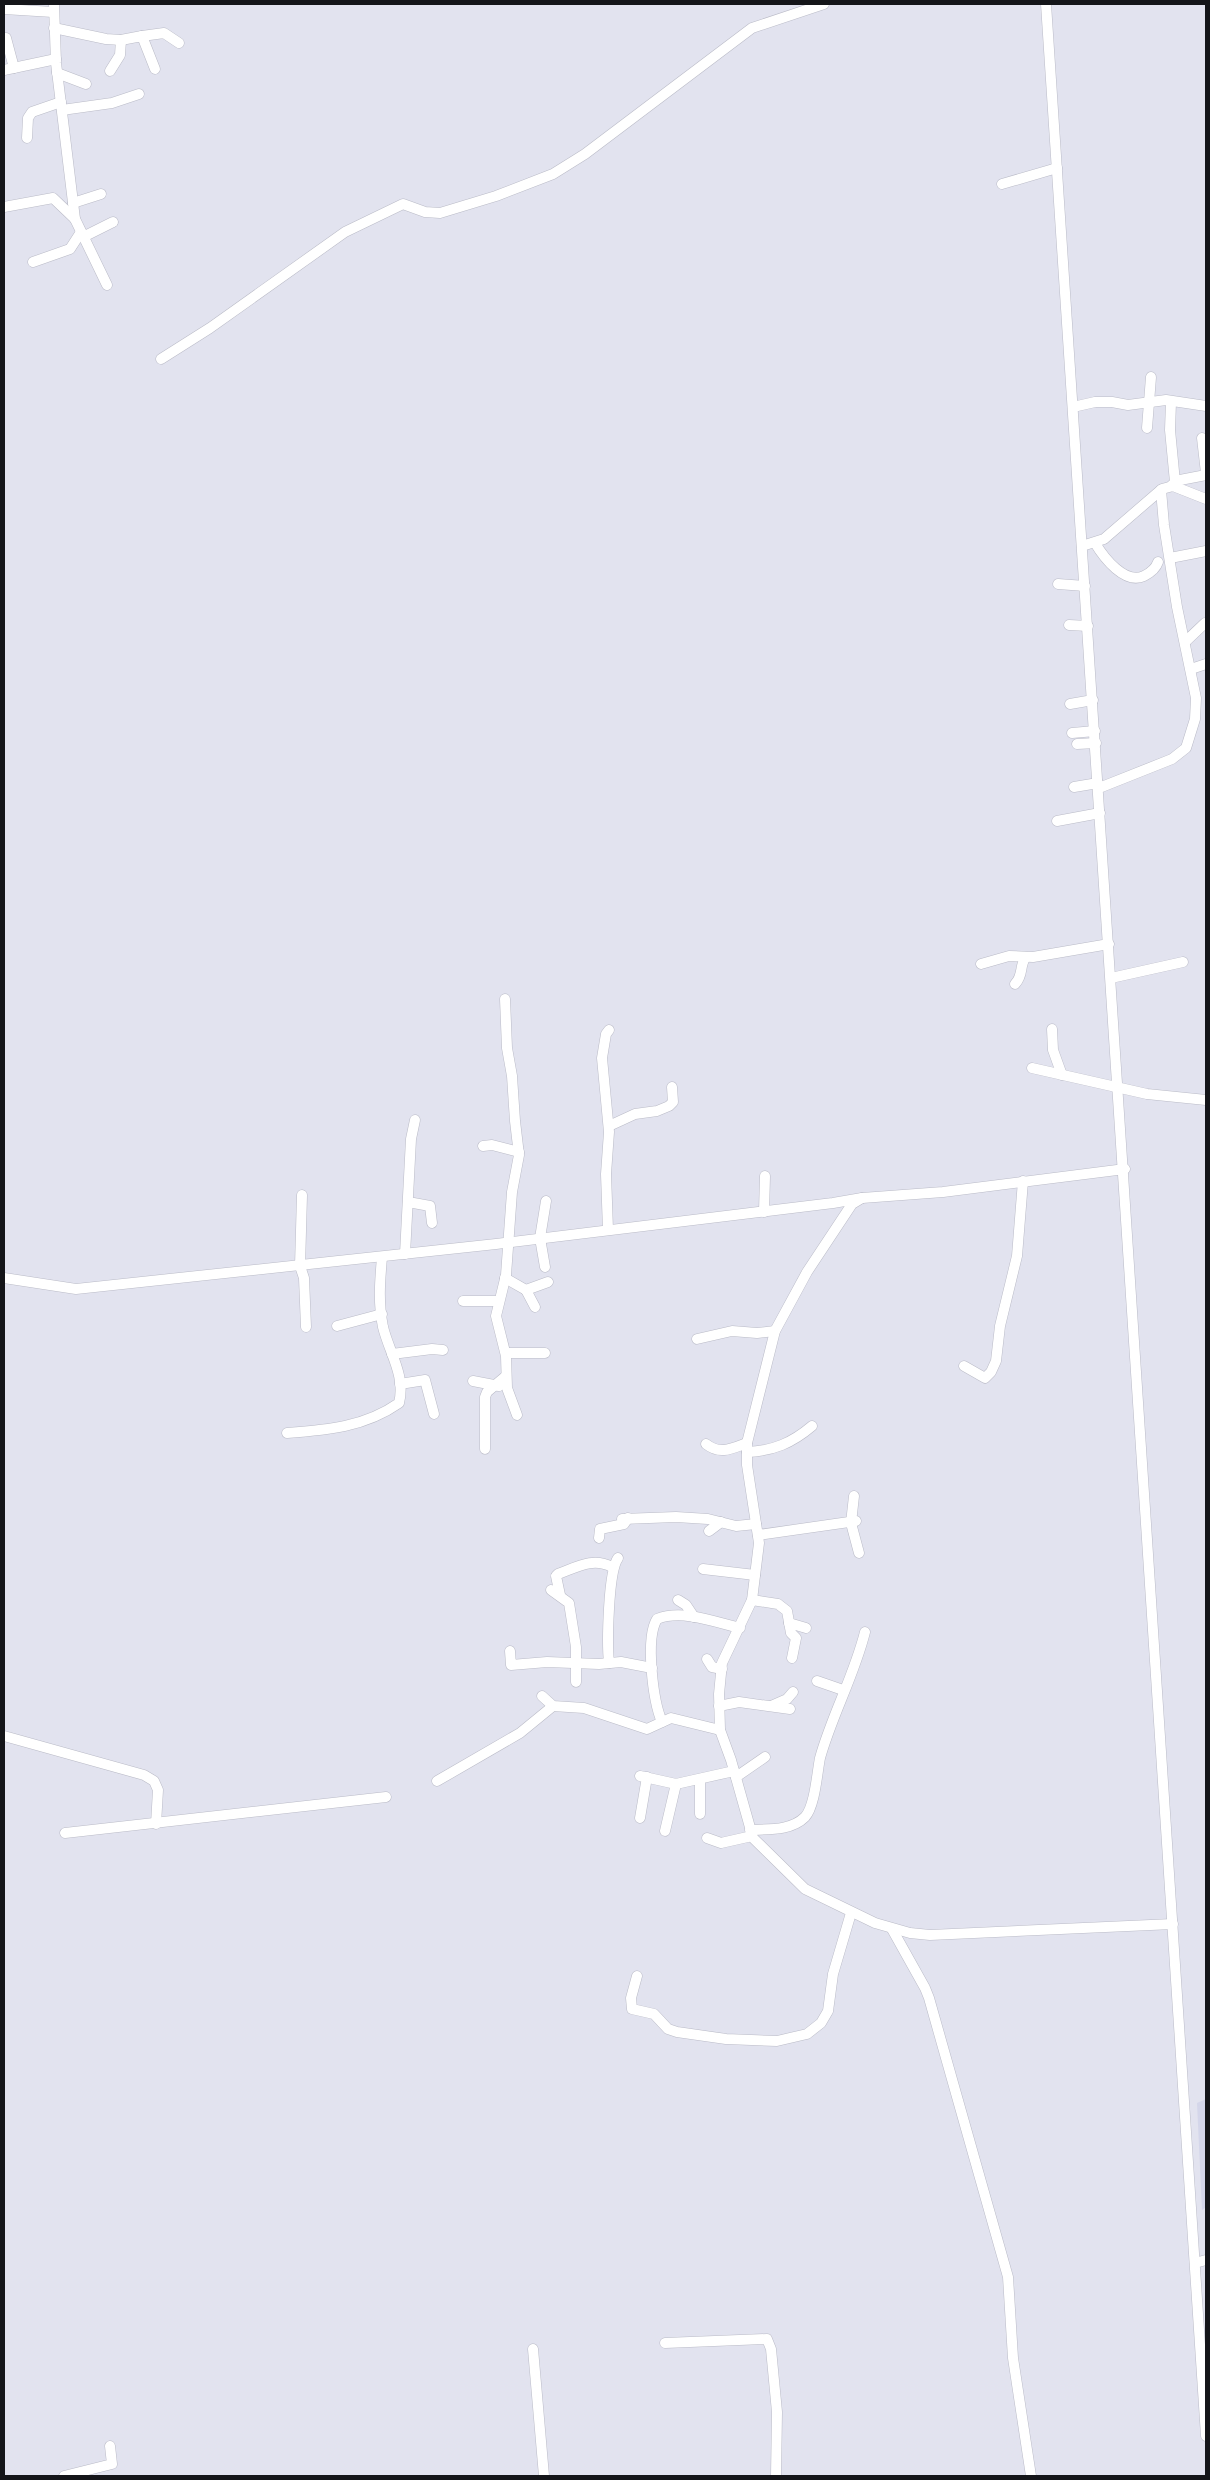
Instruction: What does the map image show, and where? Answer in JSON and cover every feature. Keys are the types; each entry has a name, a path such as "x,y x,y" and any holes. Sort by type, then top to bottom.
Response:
{"street":[{"path":"161,359 210,328 345,232 403,204 425,212 440,213 496,196 553,174 592,149 752,28 824,4"},
{"path":"1046,4 1119,1088 1206,2436"},
{"path":"4,9 53,8 57,73 75,219 107,285"},
{"path":"54,28 95,37 121,40 164,33 179,43"},
{"path":"142,36 155,69"},
{"path":"4,38 6,38 9,69 56,60"},
{"path":"110,71 120,55 121,40"},
{"path":"57,73 86,84"},
{"path":"27,138 28,118 32,112 62,106 112,103 139,94"},
{"path":"1002,184 1057,168"},
{"path":"73,203 101,194"},
{"path":"4,207 53,198 75,219"},
{"path":"33,262 61,254 70,249 82,234 113,222"},
{"path":"1147,428 1151,377"},
{"path":"1073,407 1095,402 1112,402 1128,405 1171,402 1206,406"},
{"path":"1171,402 1170,430 1173,484"},
{"path":"1082,546 1104,539 1161,490 1173,484 1206,474 1202,438"},
{"path":"1173,484 1206,499"},
{"path":"1074,787 1098,786 1172,758 1186,748 1196,706 1164,525 1161,490"},
{"path":"1095,543 1102,553 1129,578 1136,579 1149,574 1158,562"},
{"path":"1170,558 1206,551"},
{"path":"1058,584 1085,586"},
{"path":"1185,642 1205,623"},
{"path":"1069,625 1088,626"},
{"path":"1190,669 1206,664"},
{"path":"1070,704 1093,700"},
{"path":"1072,733 1095,731"},
{"path":"1077,744 1096,743"},
{"path":"1057,821 1100,813"},
{"path":"980,964 1009,956 1026,957 1109,944"},
{"path":"1015,984 1020,978 1023,961 1026,957"},
{"path":"1111,978 1183,962"},
{"path":"505,999 507,1048 512,1076 514,1121 519,1152 512,1192 505,1278 498,1301 496,1316 506,1353 508,1388 517,1415"},
{"path":"1052,1029 1053,1050 1062,1075"},
{"path":"608,1030 602,1058 609,1126 606,1174 608,1230"},
{"path":"1032,1068 1147,1094 1206,1100"},
{"path":"609,1126 635,1114 669,1106 673,1102 672,1087"},
{"path":"405,1254 411,1139 415,1120"},
{"path":"483,1146 492,1145 519,1152"},
{"path":"4,1278 76,1290 382,1257 764,1212 862,1198 943,1192 1124,1169"},
{"path":"764,1212 765,1176"},
{"path":"964,1366 985,1378 992,1372 996,1361 1000,1326 1017,1256 1023,1181"},
{"path":"302,1195 300,1266 304,1278 306,1327"},
{"path":"862,1198 852,1204 807,1272 775,1331 747,1448 747,1465 757,1530 755,1575 752,1600 722,1663 719,1706 720,1730 735,1774 751,1833 805,1889 851,1913 892,1929 930,1935 1173,1924"},
{"path":"544,1267 540,1238 546,1201"},
{"path":"408,1202 430,1206 432,1222"},
{"path":"287,1434 342,1428 372,1418 399,1403 400,1384 387,1340 378,1281 382,1257"},
{"path":"505,1278 526,1290 535,1307"},
{"path":"526,1290 548,1282"},
{"path":"463,1301 498,1301"},
{"path":"337,1326 382,1314"},
{"path":"697,1339 732,1331 757,1333 775,1331"},
{"path":"392,1354 432,1349 443,1350"},
{"path":"506,1353 545,1353"},
{"path":"485,1449 484,1403 487,1392 506,1376"},
{"path":"400,1384 425,1380 434,1414"},
{"path":"473,1381 508,1388"},
{"path":"706,1444 715,1451 747,1448 766,1450 798,1438 812,1426"},
{"path":"854,1496 853,1522 859,1553"},
{"path":"599,1538 600,1529 624,1524 625,1518 692,1517 757,1530 853,1522"},
{"path":"709,1531 721,1522"},
{"path":"576,1682 576,1647 569,1602 555,1592 558,1574 593,1562 615,1563 608,1629 609,1663"},
{"path":"703,1569 755,1575"},
{"path":"678,1600 686,1605 694,1617"},
{"path":"752,1600 783,1606 789,1615 790,1633 796,1638 792,1658"},
{"path":"662,1722 655,1705 651,1654 657,1619 694,1617 740,1628"},
{"path":"789,1623 806,1628"},
{"path":"707,1838 721,1843 751,1833 786,1828 806,1816 820,1759 841,1704 843,1690 858,1657 864,1632"},
{"path":"510,1651 511,1665 575,1662 636,1664 652,1668"},
{"path":"707,1659 712,1666 722,1669"},
{"path":"817,1681 843,1690"},
{"path":"770,1707 787,1699 793,1692"},
{"path":"542,1696 553,1706 584,1708 647,1729 672,1718 720,1730"},
{"path":"719,1706 739,1702 790,1709"},
{"path":"437,1781 520,1732 553,1706"},
{"path":"4,1736 117,1766 150,1778 158,1790 156,1824"},
{"path":"640,1818 643,1776 676,1784 700,1778 735,1774 765,1757"},
{"path":"700,1778 700,1814"},
{"path":"665,1831 676,1784"},
{"path":"65,1833 386,1797"},
{"path":"637,1976 631,1998 632,2009 654,2014 673,2031 726,2039 781,2042 795,2038 816,2028 828,2011 834,1974 851,1913"},
{"path":"892,1929 926,1988 1008,2277 1013,2358 1031,2476"},
{"path":"1195,2263 1206,2260"},
{"path":"665,2343 767,2339 771,2349 777,2412 776,2476"},
{"path":"533,2349 544,2476"},
{"path":"64,2476 112,2464 110,2446"}],"shaded area":[{"path":"1206,2099 1206,2207 1202,2210 1197,2103"}]}
